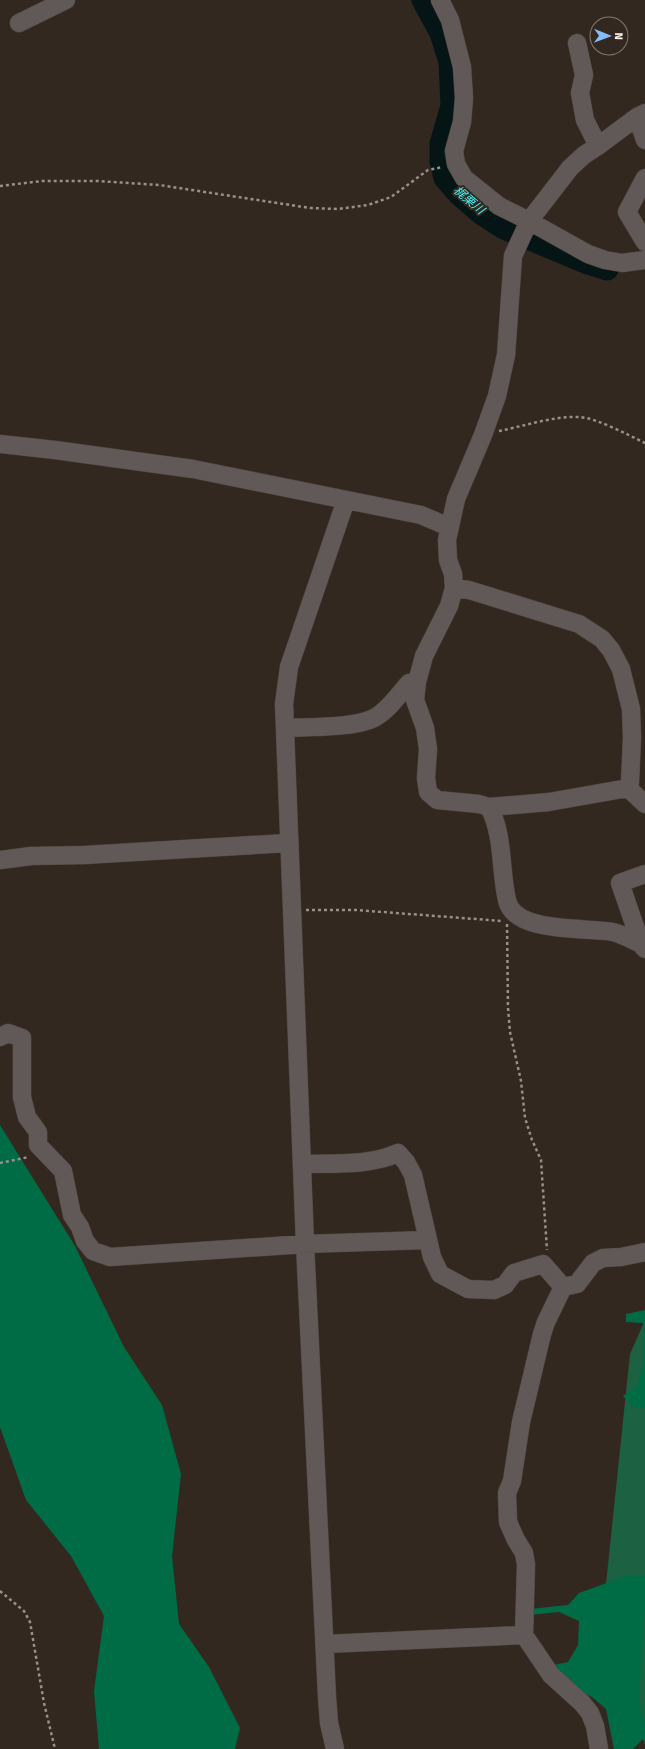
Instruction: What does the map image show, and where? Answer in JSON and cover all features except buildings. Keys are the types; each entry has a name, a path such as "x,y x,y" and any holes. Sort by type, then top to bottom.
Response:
{"street":[{"path":"19,23 66,0"},
{"path":"440,0 450,20 462,67 464,98 462,122 454,151 456,164 464,178 500,206 528,223 588,254 605,260 622,262 645,260"},
{"path":"577,43 584,75 580,93 585,120 598,146"},
{"path":"628,788 549,802 489,807 479,804 437,800 428,792 426,778 428,749 425,728 415,700 417,682 424,656 449,606 454,588 453,574 448,560 447,540 456,499 483,435 497,396 506,355 513,256 528,223 570,168 584,155 641,115 645,140"},
{"path":"645,178 627,212 645,242"},
{"path":"0,444 193,469 421,515 449,527"},
{"path":"334,1749 328,1716 305,1244 288,843 284,704 289,667 346,500"},
{"path":"454,588 469,590 579,624 590,630 606,644 621,669 632,709 630,782 628,788"},
{"path":"285,728 359,724 375,718 386,709 409,683 417,682"},
{"path":"628,788 645,804"},
{"path":"489,807 496,820 507,902 515,914 526,921 547,926 613,932 643,946"},
{"path":"0,860 31,856 84,855 288,843"},
{"path":"643,946 620,883 645,874"},
{"path":"0,1037 8,1033 22,1038 22,1097 27,1117 38,1132 38,1145 63,1171 72,1215 80,1227 85,1241 93,1251 110,1257 305,1244 428,1240"},
{"path":"302,1164 368,1162 385,1158 398,1152 406,1162 413,1175 432,1257 440,1274 468,1290 494,1290 505,1285 514,1273 544,1264 563,1287"},
{"path":"563,1287 577,1284 593,1263 603,1258 621,1257 645,1252"},
{"path":"563,1287 546,1322 542,1334 521,1422 512,1481 507,1492 508,1522 524,1553 526,1564 524,1634 551,1675 582,1703 590,1713 595,1726 599,1749"},
{"path":"325,1644 524,1634"}],"path":[{"path":"0,186 42,181 98,181 159,185 310,208 338,209 368,205 391,197 428,170 456,164"},
{"path":"483,435 540,422 579,417 591,420 645,443"},
{"path":"291,910 356,910 507,921 506,941 510,1032 521,1081 525,1118 532,1140 542,1160 547,1258 544,1264"},
{"path":"0,1163 46,1154"},
{"path":"0,1591 24,1611 30,1622 44,1703 55,1749"}],"green space":[{"path":"0,1125 75,1246 124,1347 162,1405 181,1474 172,1556 179,1624 209,1667 240,1728 235,1749 99,1749 94,1691 104,1616 71,1556 26,1500 0,1427"},
{"path":"645,1310 645,1408 635,1408 623,1396 637,1387 644,1358 643,1323 626,1322 626,1314"},
{"path":"645,1320 645,1744 641,1734 596,1680 630,1354"},
{"path":"626,1576 645,1576 645,1605 639,1703 645,1723 645,1737 633,1749 614,1749 606,1709 592,1697 576,1690 549,1666 568,1662 578,1645 579,1621 559,1612 529,1615 530,1609 568,1605 579,1593"}],"waterway":[{"name":"梶栗川","path":"423,0 441,33 450,62 452,106 441,144 441,161 445,178 459,194 481,213 504,228 585,262 607,269"}]}
